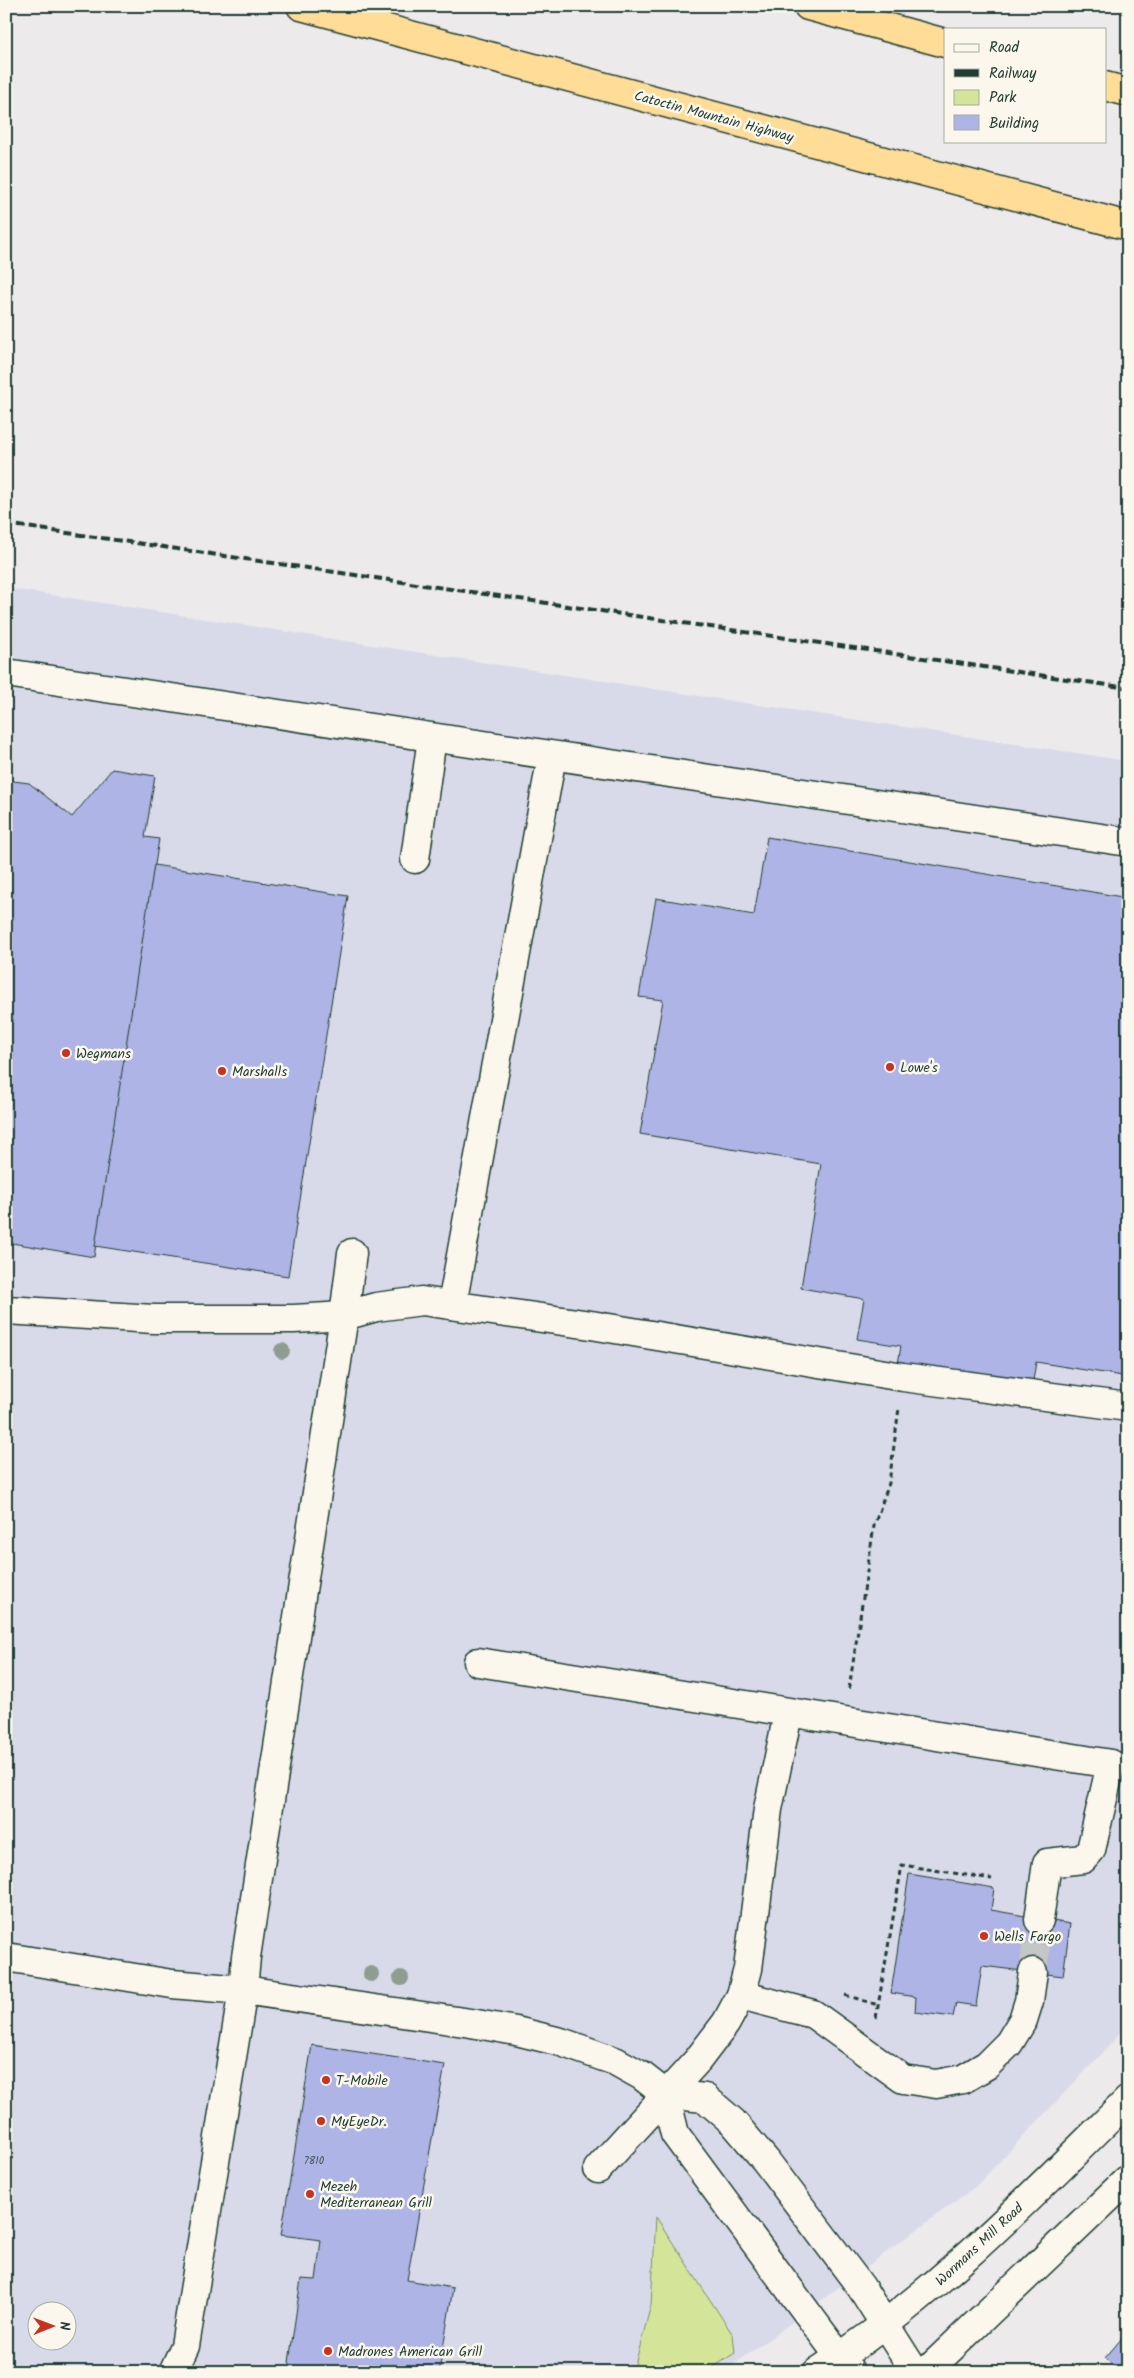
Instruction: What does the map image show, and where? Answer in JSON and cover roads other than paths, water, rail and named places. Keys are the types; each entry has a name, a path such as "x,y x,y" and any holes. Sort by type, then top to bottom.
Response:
{"highway":[{"name":"Catoctin Mountain Highway","path":"301,6 1128,226"},
{"path":"808,6 944,43"},
{"path":"1106,86 1128,92"}],"street":[{"path":"6,673 1128,842"},
{"path":"415,859 432,738"},
{"path":"452,1305 552,756"},
{"path":"173,2372 185,2346 243,1990 246,1957 352,1253"},
{"path":"6,1310 154,1319 294,1319 344,1316 376,1307 422,1301 591,1325 902,1377 1128,1407"},
{"path":"478,1662 788,1714 1110,1764 1091,1850 1083,1859 1047,1862 1039,1920"},
{"path":"598,2169 697,2061 726,2023 741,1995 748,1969 768,1809 788,1714"},
{"path":"6,1956 172,1984 243,1990 516,2031 561,2042 615,2061 642,2076 666,2094 705,2098 733,2122 766,2161 861,2286 915,2372"},
{"path":"741,1995 813,2014 904,2079 936,2084 963,2079 987,2065 1009,2043 1023,2020 1029,2001 1033,1972"},
{"path":"666,2094 675,2134 845,2364"},
{"name":"Wormans Mill Road","path":"817,2372 845,2364 886,2326 941,2280 1038,2189 1128,2100"},
{"path":"926,2372 1128,2179"}],"tunnel":[{"path":"1033,1972 1039,1920"}],"railway":[{"path":"6,524 1128,688"}],"place":[{"name":"Wegmans","path":"66,1053"},
{"name":"Lowe's","path":"890,1067"},
{"name":"Marshalls","path":"222,1071"},
{"name":"Wells Fargo","path":"984,1936"},
{"name":"T-Mobile","path":"326,2080"},
{"name":"MyEyeDr.","path":"321,2121"},
{"name":"Mezeh Mediterranean Grill","path":"310,2194"},
{"name":"Madrones American Grill","path":"328,2351"}]}
